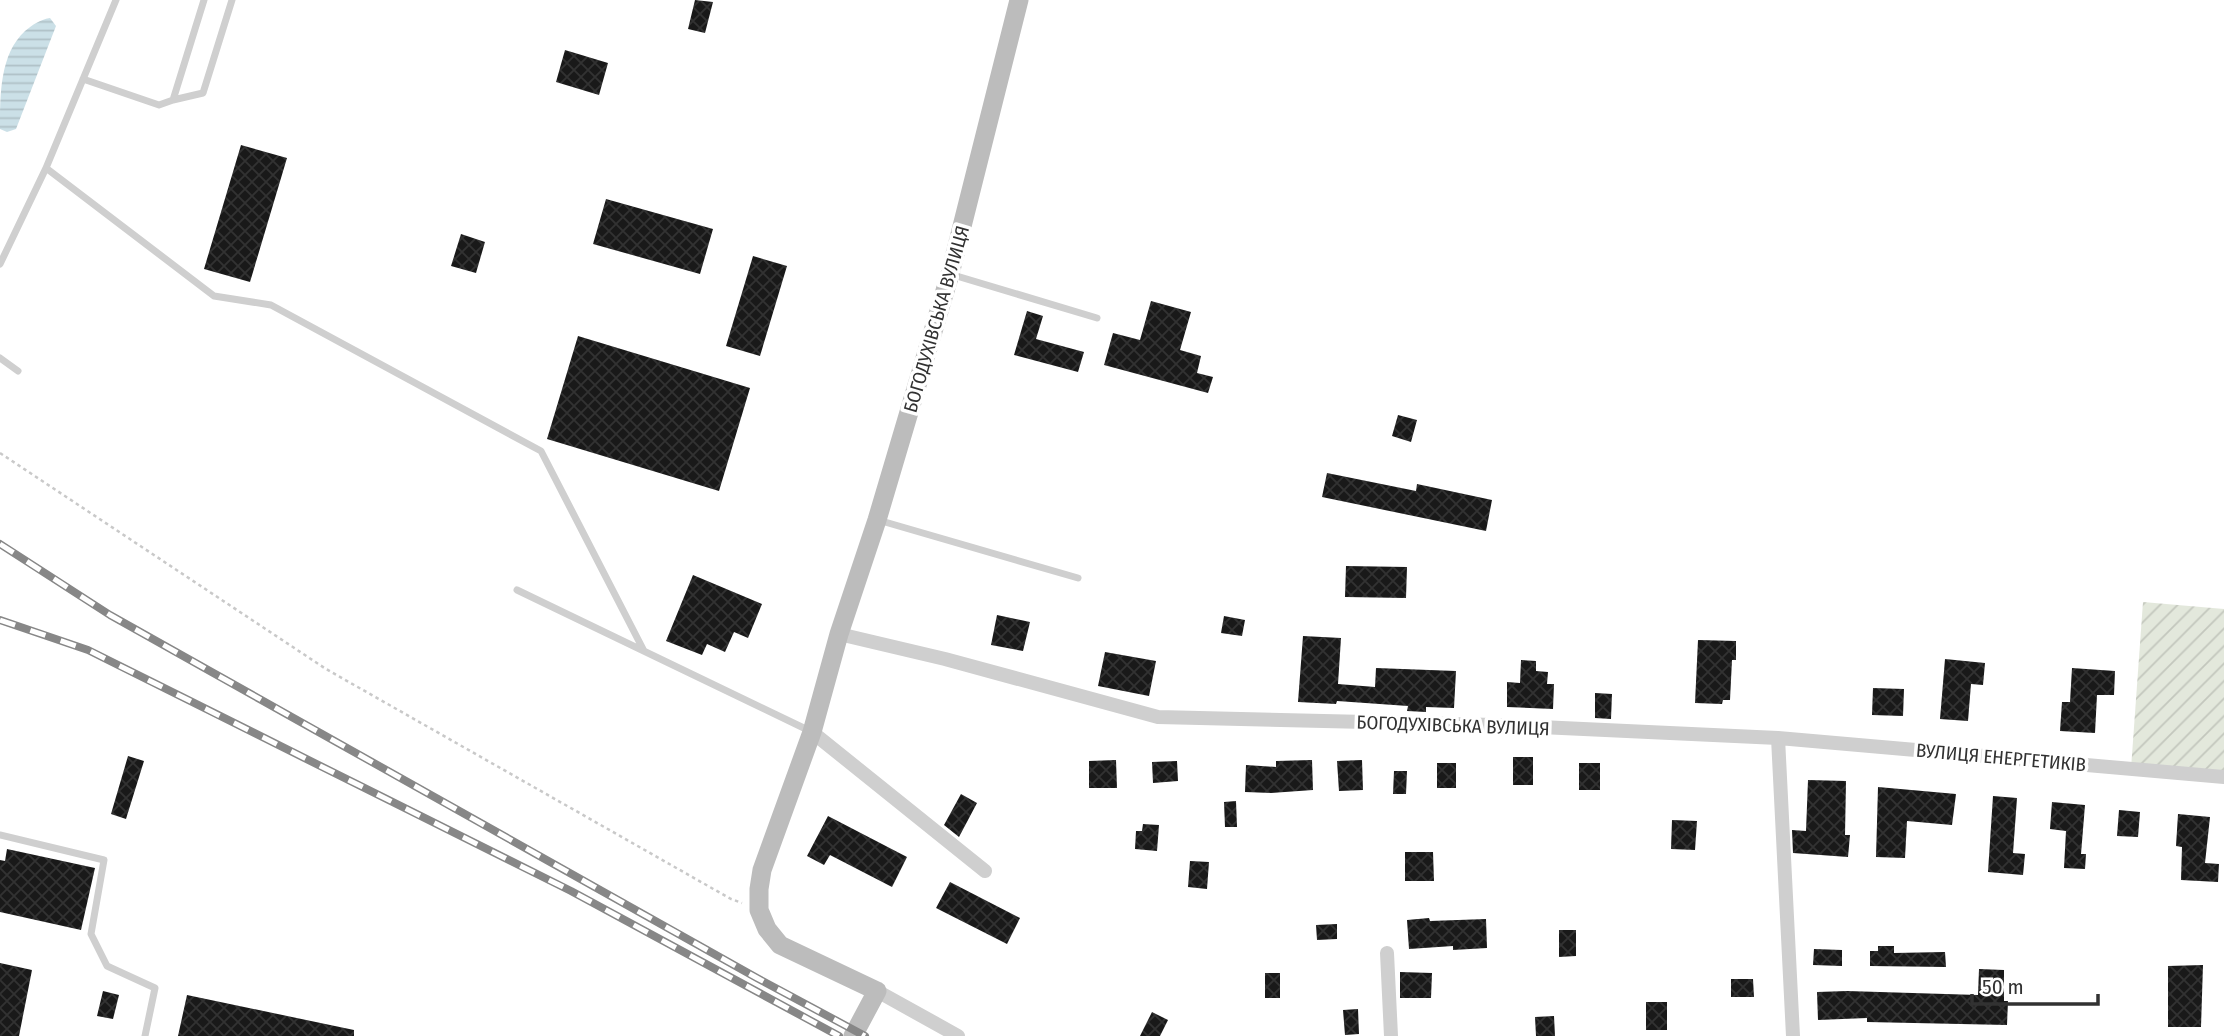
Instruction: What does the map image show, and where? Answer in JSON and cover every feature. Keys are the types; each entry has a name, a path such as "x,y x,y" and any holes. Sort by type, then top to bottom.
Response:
{"street":[{"name":"БОГОДУХІВСЬКА ВУЛИЦЯ","path":"759,909 762,870 812,732 839,634 877,520 950,274 1019,0"},
{"name":"БОГОДУХІВСЬКА ВУЛИЦЯ","path":"839,634 945,659 1158,717 1495,725 1779,738"},
{"path":"812,732 985,871"},
{"path":"1779,738 1793,1036"},
{"name":"ВУЛИЦЯ ЕНЕРГЕТИКІВ","path":"1779,738 2224,777"},
{"path":"759,909 767,929 780,945 877,991 958,1036"},
{"path":"1387,953 1391,1036"},
{"path":"853,1036 877,991"}],"lane":[{"path":"0,264 46,168 116,0"},
{"path":"173,100 204,0"},
{"path":"83,79 159,105 203,93 232,0"},
{"path":"46,168 214,296 271,305 541,451 645,651"},
{"path":"950,274 1097,318"},
{"path":"0,358 18,371"},
{"path":"877,520 1079,578"},
{"path":"517,590 812,732"},
{"path":"0,835 104,860 91,934 107,966 155,988 145,1036"}],"path":[{"path":"0,453 327,668 731,899 759,909"}],"shaded area":[{"path":"2143,602 2224,609 2224,777 2131,769"}],"water":[{"path":"50,18 56,26 16,129 7,132 0,129 0,102 6,63 17,40 25,31"}],"building":[{"path":"695,0 713,2 705,33 688,29"},
{"path":"565,50 608,63 599,95 556,82"},
{"path":"241,145 287,158 250,282 204,269"},
{"path":"606,199 713,229 700,274 593,244"},
{"path":"461,234 485,242 476,273 451,266"},
{"path":"753,256 787,266 760,356 726,346"},
{"path":"1151,301 1191,312 1180,350 1201,356 1197,373 1213,377 1208,393 1104,365 1113,333 1140,340"},
{"path":"1027,311 1043,316 1036,339 1084,352 1078,372 1014,355"},
{"path":"578,336 750,388 719,491 547,439"},
{"path":"1398,415 1417,420 1411,442 1392,436"},
{"path":"1327,473 1416,491 1417,484 1492,500 1486,531 1322,497"},
{"path":"1346,566 1407,567 1406,598 1345,597"},
{"path":"693,575 762,604 748,638 734,632 725,652 707,644 702,655 666,641"},
{"path":"997,615 1030,622 1023,651 991,645"},
{"path":"1224,616 1245,620 1242,636 1221,633"},
{"path":"1303,636 1341,638 1338,684 1375,687 1376,668 1456,671 1454,708 1426,707 1426,712 1407,711 1408,706 1337,701 1336,704 1298,702"},
{"path":"1698,640 1736,641 1730,700 1723,700 1722,704 1695,703"},
{"path":"1105,652 1156,661 1149,696 1098,686"},
{"path":"1945,659 1985,663 1983,685 1971,684 1968,721 1940,719"},
{"path":"1521,660 1536,661 1536,671 1548,672 1547,684 1554,684 1553,709 1507,707 1507,682 1520,683"},
{"path":"2072,668 2115,671 2114,695 2097,695 2095,733 2060,731 2062,702 2070,702"},
{"path":"1873,688 1904,689 1903,716 1872,715"},
{"path":"1595,693 1612,694 1611,719 1595,718"},
{"path":"128,756 144,761 126,819 111,814"},
{"path":"1513,757 1533,757 1533,785 1513,785"},
{"path":"1116,760 1117,788 1089,788 1089,761"},
{"path":"1312,760 1313,790 1245,792 1246,765 1276,767 1276,761"},
{"path":"1362,760 1363,790 1339,791 1337,761"},
{"path":"1177,761 1178,781 1153,783 1152,762"},
{"path":"1437,763 1456,763 1456,788 1437,788"},
{"path":"1579,763 1600,763 1600,790 1579,790"},
{"path":"1394,771 1407,771 1406,794 1393,794"},
{"path":"1808,780 1846,781 1845,835 1850,835 1848,857 1793,853 1792,830 1806,831"},
{"path":"1878,787 1956,794 1952,825 1907,821 1905,858 1876,857"},
{"path":"961,794 977,803 959,837 944,825"},
{"path":"1993,796 2017,798 2013,853 2025,854 2023,875 1988,872"},
{"path":"1236,801 1237,827 1225,827 1224,802"},
{"path":"2052,802 2085,805 2081,854 2086,854 2085,869 2064,868 2066,831 2050,829"},
{"path":"2119,810 2140,812 2138,837 2117,836"},
{"path":"2178,814 2210,817 2205,863 2219,864 2218,882 2181,880 2182,847 2176,846"},
{"path":"828,816 907,857 892,887 830,855 824,865 807,856"},
{"path":"1672,820 1697,821 1695,850 1671,849"},
{"path":"1143,824 1159,825 1157,851 1135,849 1136,831 1142,831"},
{"path":"7,849 95,868 81,930 0,912 0,860 5,861"},
{"path":"1405,852 1433,852 1434,881 1405,881"},
{"path":"1190,861 1209,862 1207,889 1188,887"},
{"path":"950,882 1020,918 1007,944 936,908"},
{"path":"1429,918 1430,921 1486,919 1487,948 1453,950 1453,946 1409,949 1407,920"},
{"path":"1337,924 1337,939 1317,940 1316,925"},
{"path":"1559,930 1576,930 1576,956 1559,957"},
{"path":"1878,946 1894,946 1894,953 1945,952 1946,967 1870,966 1870,951 1878,951"},
{"path":"1814,949 1842,950 1842,966 1813,965"},
{"path":"0,963 32,970 19,1036 0,1036"},
{"path":"2203,965 2201,1027 2168,1027 2168,966"},
{"path":"1979,969 2004,970 2004,1001 2008,1001 2007,1025 1867,1022 1867,1018 1818,1020 1817,992 1978,995"},
{"path":"1400,972 1432,973 1431,998 1400,998"},
{"path":"1265,973 1280,973 1280,998 1265,998"},
{"path":"1731,979 1753,979 1754,997 1731,997"},
{"path":"103,991 119,995 113,1019 97,1016"},
{"path":"187,995 354,1030 354,1036 178,1036"},
{"path":"1646,1002 1667,1002 1667,1030 1646,1030"},
{"path":"1358,1009 1359,1034 1345,1035 1343,1010"},
{"path":"1152,1012 1168,1020 1160,1036 1140,1036"},
{"path":"1554,1016 1555,1036 1536,1036 1535,1017"}],"railway":[{"path":"0,544 110,615 865,1036"},
{"path":"0,620 88,650 571,891 839,1036"}]}
